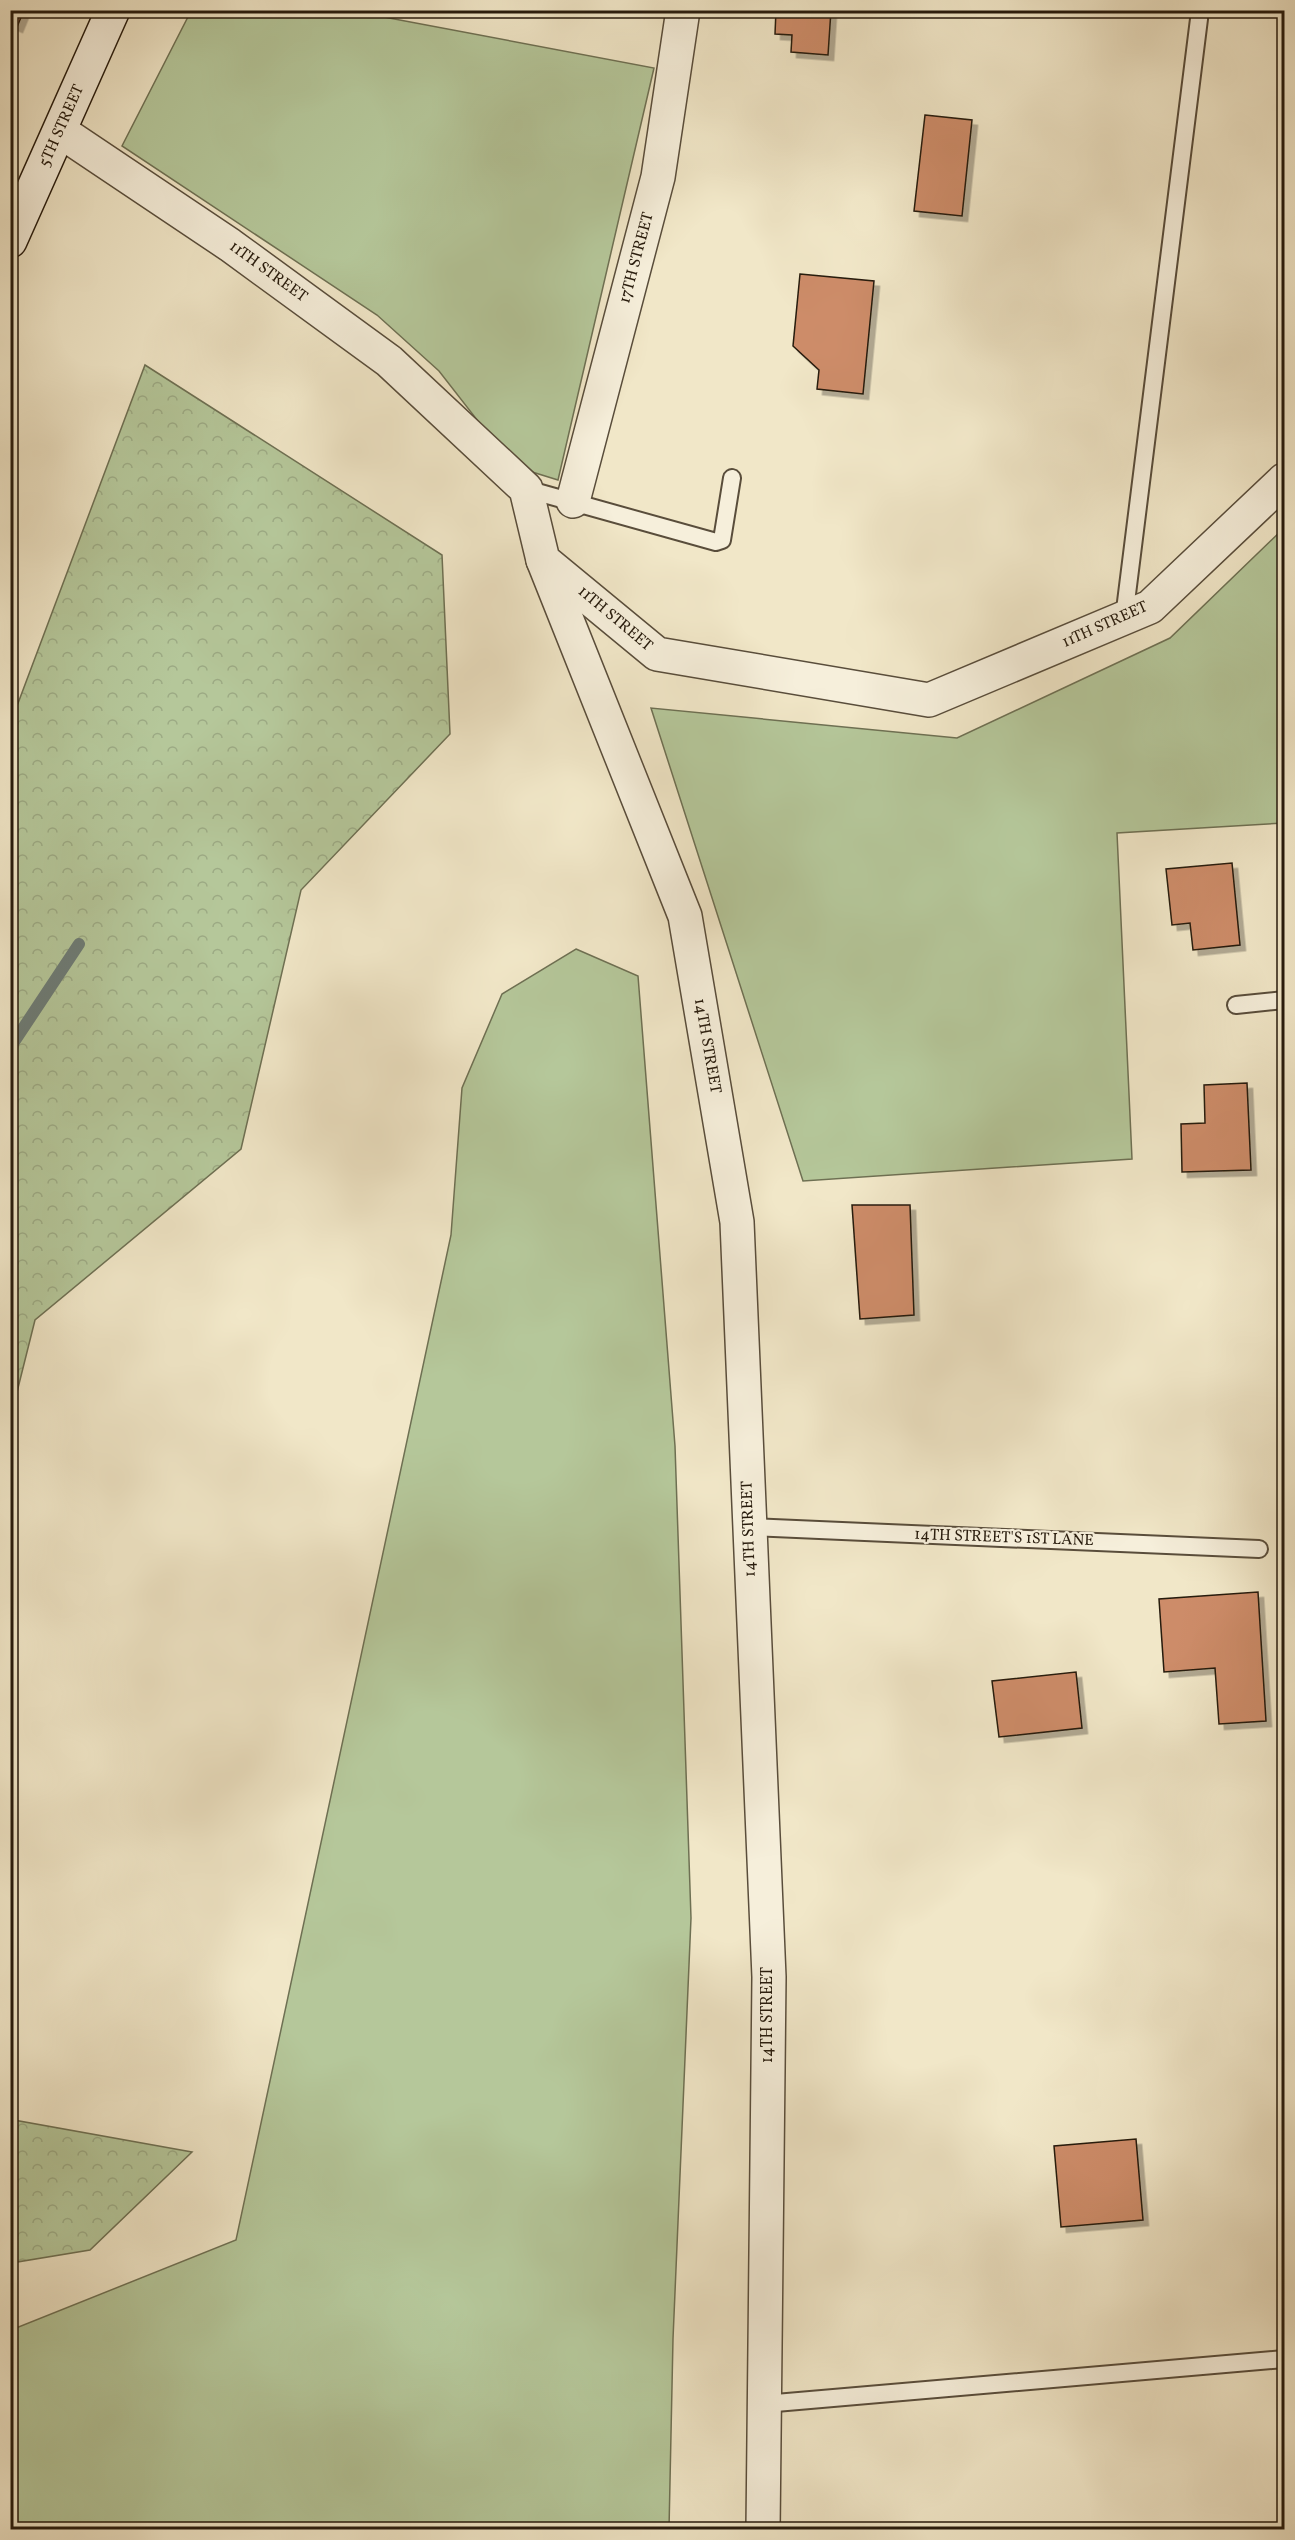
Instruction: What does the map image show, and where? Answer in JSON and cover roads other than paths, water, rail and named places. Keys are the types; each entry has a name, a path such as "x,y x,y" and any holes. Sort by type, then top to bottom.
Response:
{"street":[{"name":"5TH STREET","path":"10,242 113,10"},
{"name":"17TH STREET","path":"573,501 658,177 683,10"},
{"name":"11TH STREET","path":"60,131 230,245 389,361 526,489"},
{"name":"11TH STREET","path":"543,560 657,654 929,700 1150,607 1284,480"},
{"path":"526,489 543,560"},
{"name":"14TH STREET","path":"543,560 685,916 737,1221 748,1527 769,1977 763,2529"}],"lane":[{"path":"1124,618 1199,19"},
{"path":"526,489 716,542 722,540 732,478"},
{"path":"1236,1005 1284,1000"},
{"name":"14TH STREET'S 1ST LANE","path":"748,1527 1259,1549"},
{"path":"764,2404 1284,2359"}],"waterway":[{"path":"10,1048 79,944"}]}
